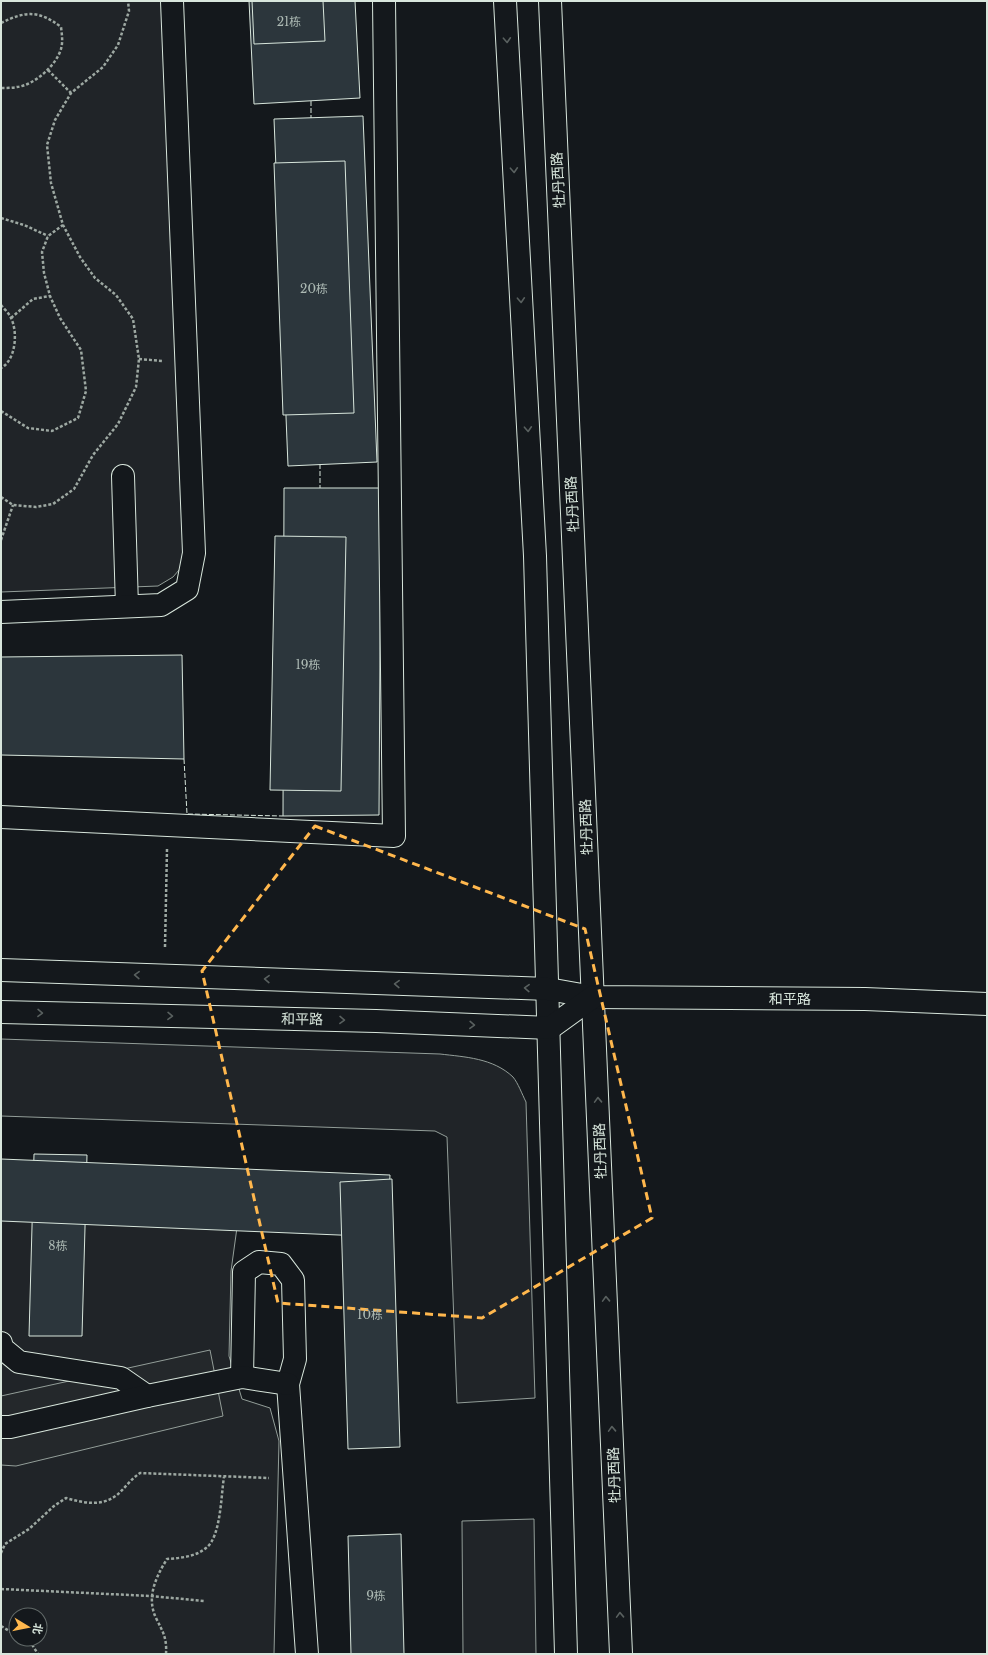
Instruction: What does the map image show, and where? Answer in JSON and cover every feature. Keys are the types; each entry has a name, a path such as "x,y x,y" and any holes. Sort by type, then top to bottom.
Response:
{"street":[{"path":"1,612 161,605 187,589 194,553 172,1"},
{"path":"1,817 394,836 384,1"},
{"path":"505,1 535,556 550,1028 566,1654"},
{"name":"牡丹西路","path":"550,1 621,1654"},
{"path":"123,476 127,606"},
{"name":"和平路","path":"1,970 548,989 593,997 866,999 987,1004"},
{"path":"550,1028 593,997"},
{"name":"和平路","path":"1,1012 376,1021 550,1028"},
{"path":"242,1377 244,1272 259,1262 281,1264 293,1280 295,1359 288,1384 307,1654"},
{"path":"1,1343 2,1348 19,1362 121,1378 146,1396"},
{"path":"1,1427 10,1427 146,1396 242,1377 288,1384"}],"path":[{"path":"1,497 13,505 36,506 53,504 74,490 93,455 118,424 136,388 139,358 133,319 116,295 92,273 80,257 63,225 51,183 47,145 55,120 71,93 102,67 118,45 129,11 128,1"},
{"path":"1,24 17,15 33,14 48,17 61,27 62,38 61,50 56,61 48,70 32,81 18,88 1,88"},
{"path":"48,70 71,93"},
{"path":"1,218 24,225 48,236"},
{"path":"1,411 28,428 52,431 78,418 86,391 81,350 60,318 50,296 44,273 42,252 48,236 63,225"},
{"path":"11,318 33,300 50,296"},
{"path":"1,305 11,318 14,335 14,352 1,368"},
{"path":"1,540 13,505"},
{"path":"165,947 167,825"},
{"path":"1,1553 6,1544 29,1529 54,1506 66,1498 100,1504 117,1495 128,1482 140,1473 295,1479"},
{"path":"166,1654 165,1634 156,1617 151,1596 158,1574 167,1559 188,1557 206,1548 214,1537 224,1477"},
{"path":"1,1589 151,1596 204,1601"}],"highlighted area":[{"path":"315,826 585,929 652,1218 482,1318 278,1303 202,971"}],"shaded area":[{"path":"1,1 162,1 185,563 173,577 158,586 1,592"},
{"path":"1,1039 440,1054 488,1062 505,1071 515,1079 526,1102 535,1398 457,1403 447,1137 435,1131 1,1116"},
{"path":"1,1202 239,1213 231,1271 229,1356 242,1399 270,1408 279,1441 274,1654 1,1654"},
{"path":"210,1350 223,1416 16,1466 1,1465 1,1396"},
{"path":"534,1519 536,1654 463,1654 462,1521"}],"building":[{"path":"249,1 355,1 360,98 254,104"},
{"path":"252,1 323,1 325,41 254,44"},
{"path":"363,116 377,462 288,466 274,119"},
{"path":"345,161 354,413 283,415 274,163"},
{"path":"284,488 381,488 379,815 283,816"},
{"path":"275,536 346,537 341,791 270,790"},
{"path":"182,655 184,759 1,755 1,657"},
{"path":"34,1154 87,1155 82,1336 29,1336"},
{"path":"1,1159 390,1175 387,1237 1,1221"},
{"path":"392,1179 400,1447 348,1449 340,1182"},
{"path":"401,1534 404,1654 351,1654 348,1536"}],"fence":[{"path":"311,101 311,118"},
{"path":"320,464 320,488"},
{"path":"184,759 187,814 283,816"}]}
